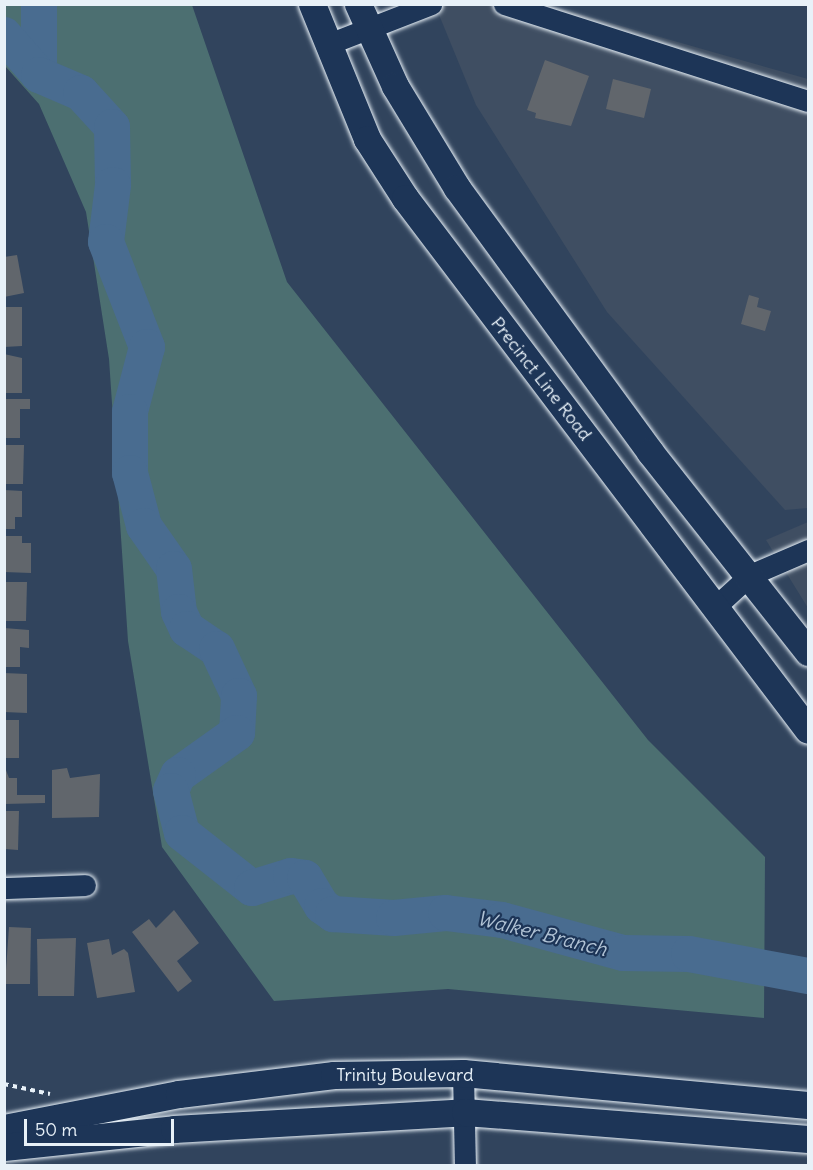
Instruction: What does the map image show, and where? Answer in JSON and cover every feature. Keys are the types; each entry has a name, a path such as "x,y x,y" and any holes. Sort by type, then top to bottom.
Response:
{"main road":[{"name":"Precinct Line Road","path":"312,4 326,45 367,139 405,198 808,730"},
{"path":"363,14 395,86 457,188 650,452 750,574 808,652"},
{"name":"Trinity Boulevard","path":"4,1128 179,1094 334,1075 463,1073 808,1105"},
{"name":"Trinity Boulevard","path":"4,1147 208,1127 465,1112 808,1138"}],"street":[{"path":"326,45 363,14 431,4"},
{"path":"504,4 808,101"},
{"path":"715,608 750,574 808,550"},
{"path":"4,888 84,885"},
{"path":"463,1073 465,1166"}],"shaded area":[{"path":"435,5 547,5 808,79 808,508 785,510 607,312 476,105"},
{"path":"808,522 808,608 766,540"}],"green space":[{"path":"5,4 192,5 287,282 648,740 765,857 764,1018 448,989 274,1001 162,847 128,641 109,359 86,212 39,104 5,66"}],"building":[{"path":"545,60 589,76 571,126 535,118 536,113 527,110"},
{"path":"613,79 651,89 644,118 606,109"},
{"path":"17,255 24,293 4,297 4,257"},
{"path":"749,295 759,298 757,307 771,311 765,331 741,324"},
{"path":"4,307 22,307 22,346 4,347"},
{"path":"4,354 22,358 22,393 4,393"},
{"path":"4,399 30,399 30,409 20,409 20,438 4,438"},
{"path":"4,445 24,445 23,484 4,484"},
{"path":"4,490 22,491 22,517 15,517 15,529 4,529"},
{"path":"4,536 22,536 22,543 31,543 31,573 4,572"},
{"path":"4,582 27,582 26,621 4,621"},
{"path":"4,628 29,630 29,648 20,647 20,667 4,667"},
{"path":"4,673 27,674 27,713 4,712"},
{"path":"4,720 19,720 19,758 4,758"},
{"path":"4,765 9,778 17,778 17,795 45,795 45,803 4,804"},
{"path":"67,768 70,778 100,774 99,817 52,818 52,770"},
{"path":"5,811 19,811 18,850 5,849"},
{"path":"174,910 199,943 177,961 192,981 178,992 132,932 149,919 156,928"},
{"path":"9,927 31,928 30,984 5,984"},
{"path":"76,938 74,996 38,996 37,939"},
{"path":"109,939 112,955 124,949 128,953 135,992 97,998 87,943"}],"waterway":[{"name":"Walker Branch","path":"39,4 39,75"},
{"name":"Walker Branch","path":"4,35 39,75 81,93 112,127 113,185 106,242 147,347 130,412 130,473 144,526 174,569 179,612 187,629 217,649 239,696 237,733 178,775 171,791 182,833 252,888 291,876 305,878 322,906 333,914 394,918 446,913 502,920 623,953 689,954 808,976"}]}
